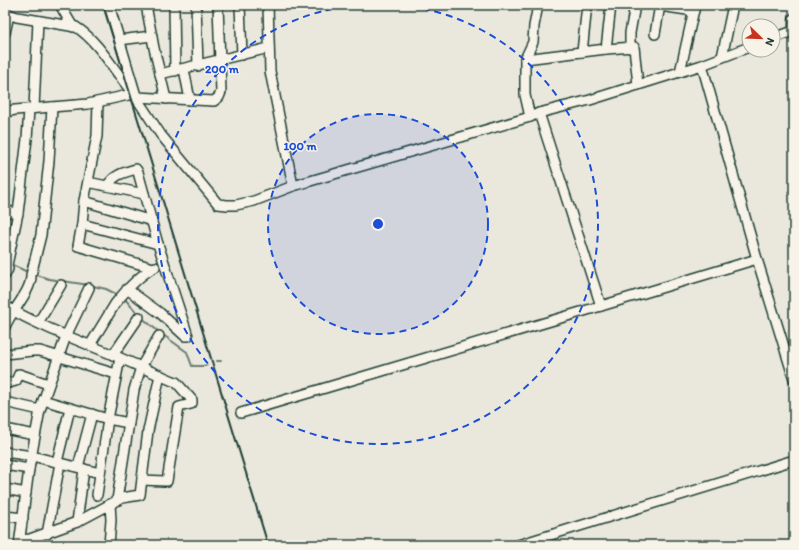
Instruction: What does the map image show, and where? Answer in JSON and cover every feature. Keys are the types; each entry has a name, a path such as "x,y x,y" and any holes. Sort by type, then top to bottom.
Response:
{"street":[{"path":"60,5 72,27"},
{"path":"109,5 135,96"},
{"path":"146,5 166,99"},
{"path":"174,5 180,70 190,100"},
{"path":"196,5 198,66"},
{"path":"5,112 88,104 135,96 166,99 216,100 221,92 218,5"},
{"path":"240,5 242,55"},
{"path":"268,5 270,71 293,186"},
{"path":"530,117 525,95 525,59 533,42 538,5"},
{"path":"582,52 586,5"},
{"path":"606,49 611,5"},
{"path":"630,48 630,33 635,5"},
{"path":"722,57 733,5"},
{"path":"655,34 660,6 694,8 680,72"},
{"path":"5,33 7,14 76,27 82,31 102,52 135,96 161,135 218,204 227,205 236,205 254,201 293,186 530,117 539,113 590,100 702,65 741,50"},
{"path":"781,35 793,31 794,18"},
{"path":"5,275 8,270 7,265 18,213 32,109 38,21"},
{"path":"119,40 152,36"},
{"path":"525,59 634,47 638,85"},
{"path":"160,74 269,48"},
{"path":"702,65 757,259 794,379"},
{"path":"98,102 97,136 84,201 78,246 153,268"},
{"path":"5,327 31,283 31,275 41,235 49,161 52,107"},
{"path":"539,113 601,306"},
{"path":"107,186 117,175 136,169 138,172 158,244 188,336 185,336 160,313 128,289"},
{"path":"88,182 144,194"},
{"path":"84,201 152,221"},
{"path":"5,211 18,213"},
{"path":"82,224 158,244"},
{"path":"241,413 757,259"},
{"path":"90,345 115,304 128,289 146,273 164,263"},
{"path":"38,323 61,284"},
{"path":"89,288 66,336 40,410 29,469 20,542 47,534 77,522 122,498 140,495 148,431 160,375"},
{"path":"5,306 66,336 176,382 192,400 190,404 179,407 167,480 165,482 142,480"},
{"path":"97,495 116,374 116,356 139,317"},
{"path":"109,545 113,502 134,390 141,367 159,336"},
{"path":"5,354 40,351 116,374"},
{"path":"5,384 16,381 19,374 48,384"},
{"path":"43,400 108,419 129,423"},
{"path":"5,402 40,410"},
{"path":"47,534 70,408"},
{"path":"77,522 81,468 92,414"},
{"path":"5,429 35,435"},
{"path":"5,452 32,456 100,473"},
{"path":"518,545 794,460"},
{"path":"5,465 29,469"},
{"path":"5,489 26,492"},
{"path":"5,516 23,518"}],"waterway":[{"path":"10,264 30,273"},
{"path":"34,274 49,279 106,289 118,295"},
{"path":"124,298 138,314"},
{"path":"141,317 187,352 192,366 207,365"}],"railway":[{"path":"103,5 268,545"}]}
